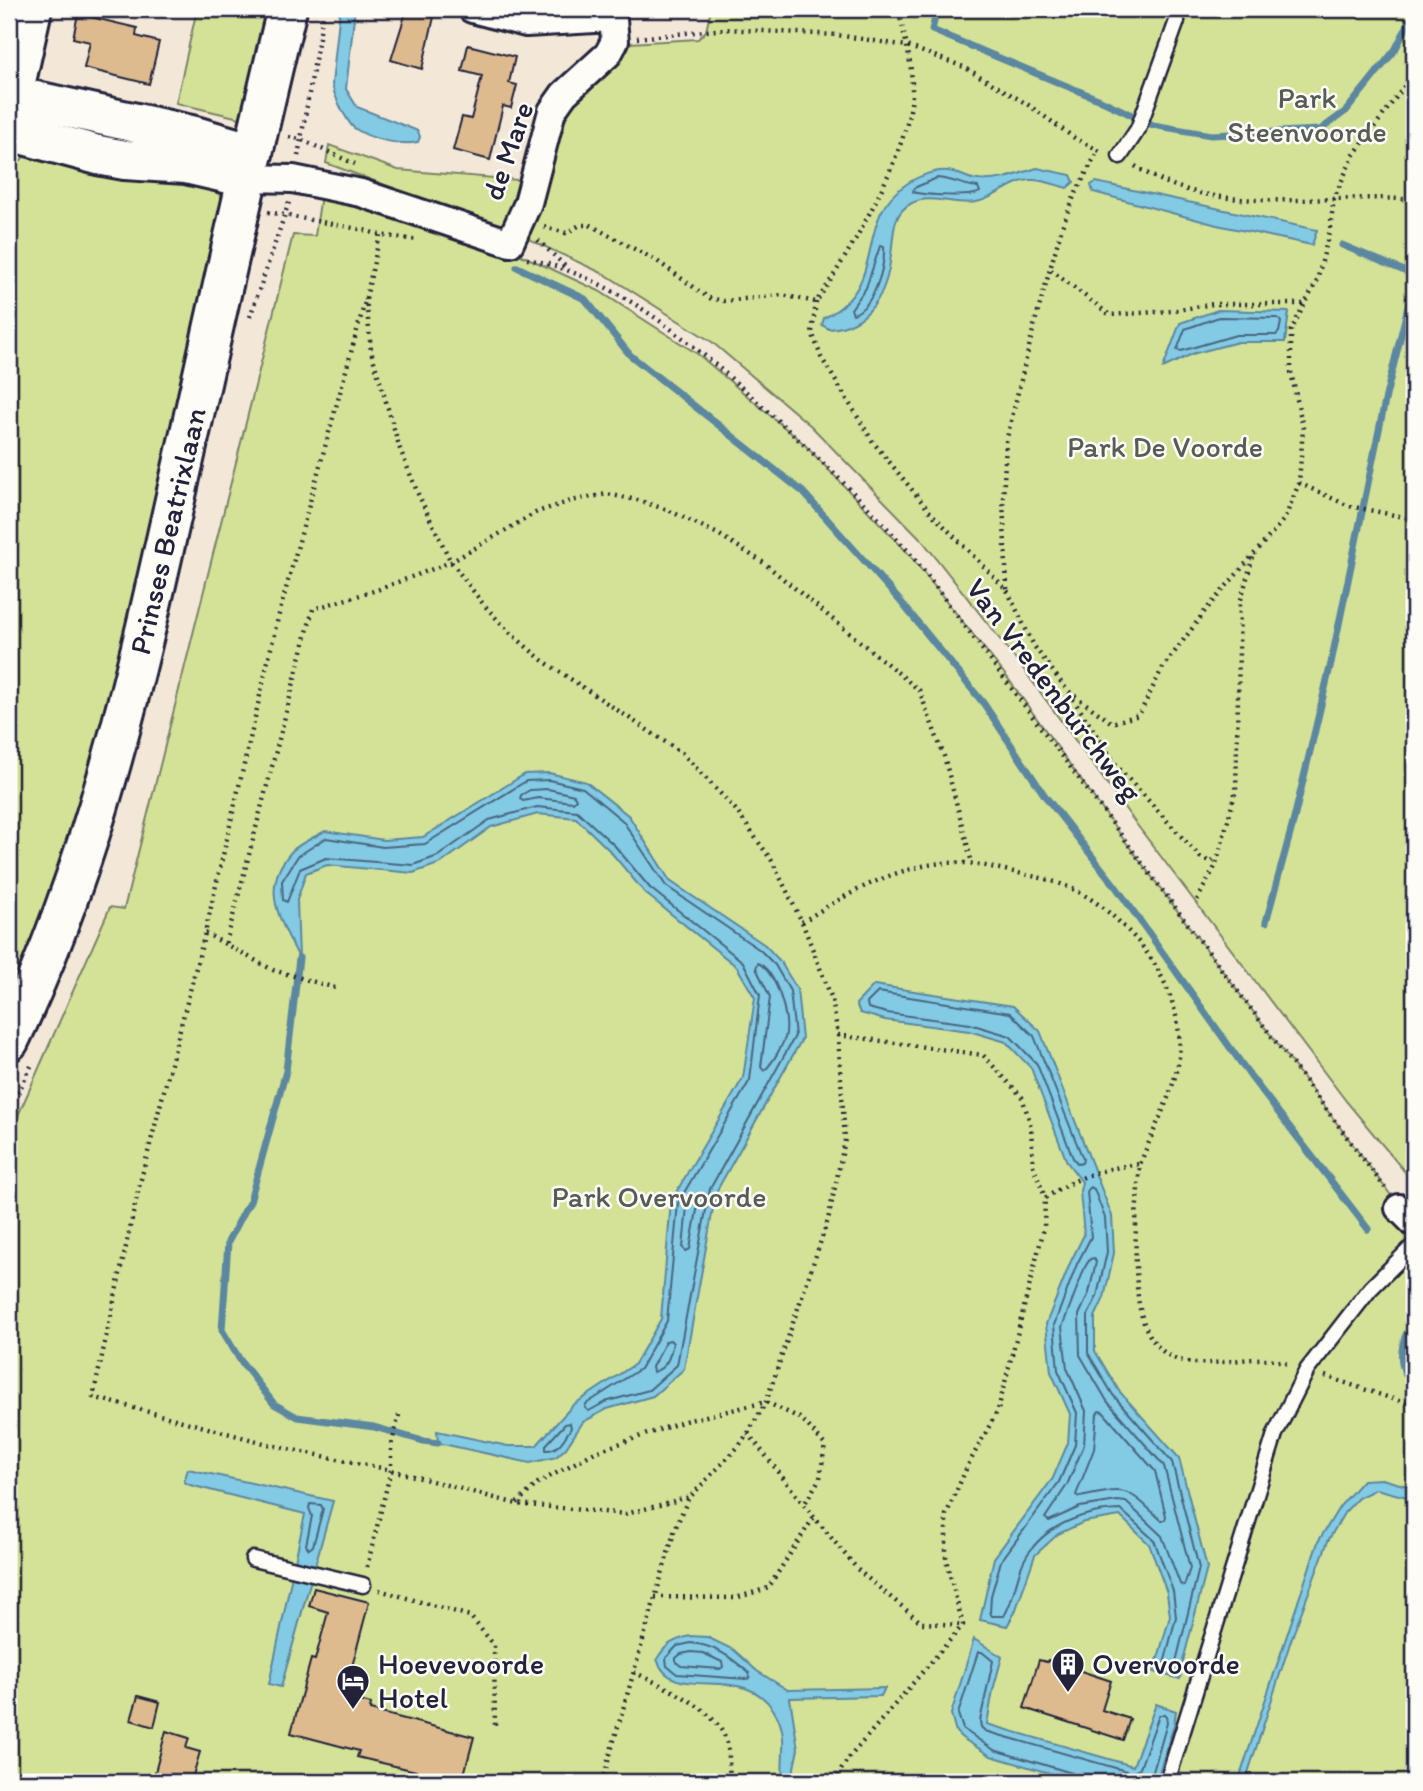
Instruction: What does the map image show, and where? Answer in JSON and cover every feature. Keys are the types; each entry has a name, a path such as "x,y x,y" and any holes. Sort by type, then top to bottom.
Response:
{"main road":[{"path":"32,9 10,109 191,135 250,166"},
{"name":"Prinses Beatrixlaan","path":"9,1041 61,923 107,782 144,643 287,9"}],"street":[{"path":"472,9 526,23 613,22"},
{"name":"de Mare","path":"521,229 552,111 564,94 608,54 613,22"},
{"path":"250,166 293,179 521,229"}],"lane":[{"path":"1120,156 1138,129 1177,21"},
{"path":"1167,1782 1275,1434 1307,1370 1370,1289 1414,1245"},
{"path":"253,1559 363,1585"}],"path":[{"path":"300,139 324,9"},
{"path":"898,9 913,89 909,120 871,208 835,275 817,302 812,332 821,356 873,442 931,513 1007,590 1034,646 1067,690 1117,766 1200,857 1211,862 1218,857"},
{"path":"613,22 692,31 725,29 837,35 907,46 964,67 1027,104 1098,151 1120,156 1154,179 1188,191 1262,202 1334,198 1414,200"},
{"path":"1067,690 1112,723 1139,715 1162,669 1205,611 1285,517 1299,483 1303,428 1291,372 1291,330 1317,281 1330,229 1334,198 1353,156 1414,73"},
{"path":"1007,590 1003,501 1006,442 1035,321 1062,228 1074,196 1098,151"},
{"path":"286,216 380,235 366,298 278,618 205,933 139,1187 93,1397 279,1447 391,1470 517,1504 626,1514 690,1497"},
{"path":"521,229 566,233 580,225 590,225 657,261 709,298 724,301 782,295 817,302"},
{"name":"Van Vredenburchweg","path":"521,229 568,269 629,300 732,378 876,513 922,568 1407,1215"},
{"path":"1051,270 1110,315 1171,311 1213,304 1304,304"},
{"path":"366,298 371,351 400,449 418,494 451,562 508,631 542,660 681,753 710,780 735,809 772,861 802,922 832,999 838,1035 845,1140 828,1220 811,1275 766,1402 738,1447 690,1497 675,1529 602,1782"},
{"path":"1299,483 1349,506 1414,519"},
{"path":"226,943 313,609 377,590 451,562 537,512 571,500 607,495 668,510 718,534 764,563 919,690 944,757 972,863"},
{"path":"1197,900 1216,865 1236,790 1240,603 1255,553"},
{"path":"802,922 839,898 892,875 933,865 972,863 1054,881 1085,894 1104,906 1135,937 1158,972 1173,1005 1180,1043 1177,1071 1154,1135 1140,1164 1135,1228 1136,1287 1142,1322 1153,1341 1166,1354 1183,1363 1266,1359 1307,1370"},
{"path":"205,933 273,970 339,989"},
{"path":"838,1035 983,1055 1022,1097 1031,1126 1033,1165 1045,1198 1044,1228 998,1410 967,1467 946,1515 946,1560 963,1625"},
{"path":"1045,1198 1069,1182 1104,1169 1140,1164"},
{"path":"1327,1365 1320,1374 1414,1406"},
{"path":"517,1504 538,1483 595,1452 685,1421 766,1402 802,1419 825,1445 820,1478 804,1505"},
{"path":"400,1411 391,1446 391,1470 363,1585 470,1616 494,1644 495,1727"},
{"path":"748,1433 859,1572 922,1623 963,1625"},
{"path":"655,1597 736,1598 768,1588 814,1517"},
{"path":"834,1782 847,1760 963,1625"},
{"path":"634,1672 698,1706 715,1721 727,1742 730,1782"}],"green space":[{"path":"197,9 273,9 248,120 176,103"},
{"name":"Park De Voorde","path":"711,9 1414,9 1414,1183 1346,1101 1137,825 1024,670 921,539 811,426 712,342 606,275 522,236 326,163 329,145 398,170 541,182 568,98 630,43 698,39 706,31"},
{"path":"36,143 201,183 223,197 72,866 9,1003 9,185 12,170"},
{"name":"Park Overvoorde","path":"323,181 506,248 599,291 699,355 804,444 907,552 1007,677 1122,837 1414,1226 1414,1782 9,1782 9,1136 110,907 124,909 293,235 315,236"}],"water":[{"path":"340,9 355,9 346,89 357,107 418,131 418,142 385,141 368,135 354,128 344,114 332,84"},
{"path":"1037,168 1071,175 1074,182 1067,188 1044,181 1023,181 976,202 927,199 905,207 897,219 889,269 874,305 855,322 843,327 829,329 822,325 824,318 845,304 858,287 880,215 891,198 908,183 938,171 952,172 971,179 994,180"},
{"path":"1096,182 1317,230 1312,245 1217,225 1093,192 1091,185"},
{"path":"1218,310 1289,312 1285,342 1238,342 1192,354 1163,368 1180,323"},
{"path":"549,773 586,782 629,816 670,881 765,945 780,961 797,989 802,1039 716,1192 684,1369 653,1396 607,1409 583,1422 566,1448 556,1457 530,1463 438,1443 437,1431 508,1446 536,1446 573,1405 635,1364 661,1319 671,1201 743,1078 755,998 737,967 645,893 610,851 576,818 538,814 491,827 441,863 413,873 327,865 306,873 297,900 299,958 280,918 275,891 276,878 292,851 325,831 384,840 423,837 525,774"},
{"path":"874,985 1013,1006 1040,1031 1112,1216 1114,1253 1104,1298 1095,1317 1095,1351 1119,1391 1179,1458 1207,1568 1180,1679 1154,1672 1170,1616 1167,1593 1149,1544 1120,1516 1084,1522 1058,1534 1035,1555 1015,1612 1007,1626 980,1620 994,1558 1053,1478 1068,1443 1070,1414 1051,1372 1046,1324 1084,1235 1080,1191 1082,1182 1067,1162 1031,1068 1006,1042 969,1031 885,1020 860,1013 856,1004"},
{"path":"188,1469 333,1501 281,1687 269,1684 305,1514 190,1485 184,1482"},
{"path":"1382,1479 1414,1488 1414,1499 1376,1489 1358,1498 1344,1513 1328,1541 1291,1640 1245,1782 1238,1782 1318,1542 1340,1506 1363,1480"},
{"path":"690,1636 707,1637 734,1650 757,1671 788,1690 885,1688 881,1696 790,1698 798,1749 791,1782 783,1782 781,1726 765,1699 749,1689 731,1685 678,1680 666,1673 657,1659 670,1643"},
{"path":"974,1639 1002,1657 987,1724 1133,1766 1156,1704 1176,1711 1156,1782 1080,1782 991,1756 962,1738 956,1732 951,1714"}],"building":[{"path":"407,9 434,17 422,69 391,60"},
{"path":"78,14 137,28 136,36 159,42 149,84 84,68 90,42 73,38"},
{"path":"468,45 515,57 509,83 517,85 511,108 503,106 490,160 453,150 462,117 471,119 482,76 462,71"},
{"path":"314,1588 369,1602 344,1697 371,1704 370,1710 474,1737 462,1782 357,1757 359,1751 291,1733 311,1659 315,1660 328,1612 309,1606"},
{"name":"Overvoorde","path":"1039,1660 1048,1660 1111,1681 1102,1710 1130,1719 1123,1740 1024,1708"},
{"path":"138,1696 160,1702 154,1727 131,1720"},
{"path":"166,1731 189,1738 186,1748 200,1752 191,1782 154,1776"}],"waterway":[{"path":"937,9 932,30 1098,99 1153,125 1211,135 1320,130 1346,111 1395,50 1414,13"},
{"path":"1342,245 1414,275"},
{"path":"517,267 585,299 630,355 803,492 901,602 984,704 1045,796 1116,887 1251,1077 1368,1229"},
{"path":"1266,922 1331,663 1386,396 1414,282"},
{"path":"299,958 286,1071 250,1201 228,1242 222,1330 240,1360 274,1404 297,1417 374,1427 438,1443"},
{"path":"1414,1321 1409,1328 1402,1353 1404,1369 1414,1383"}],"place":[{"name":"Overvoorde","path":"1068,1694"},
{"name":"Hoevevoorde Hotel","path":"353,1711"}],"park label":[{"name":"Park Steenvoorde","path":"1307,115"}]}
